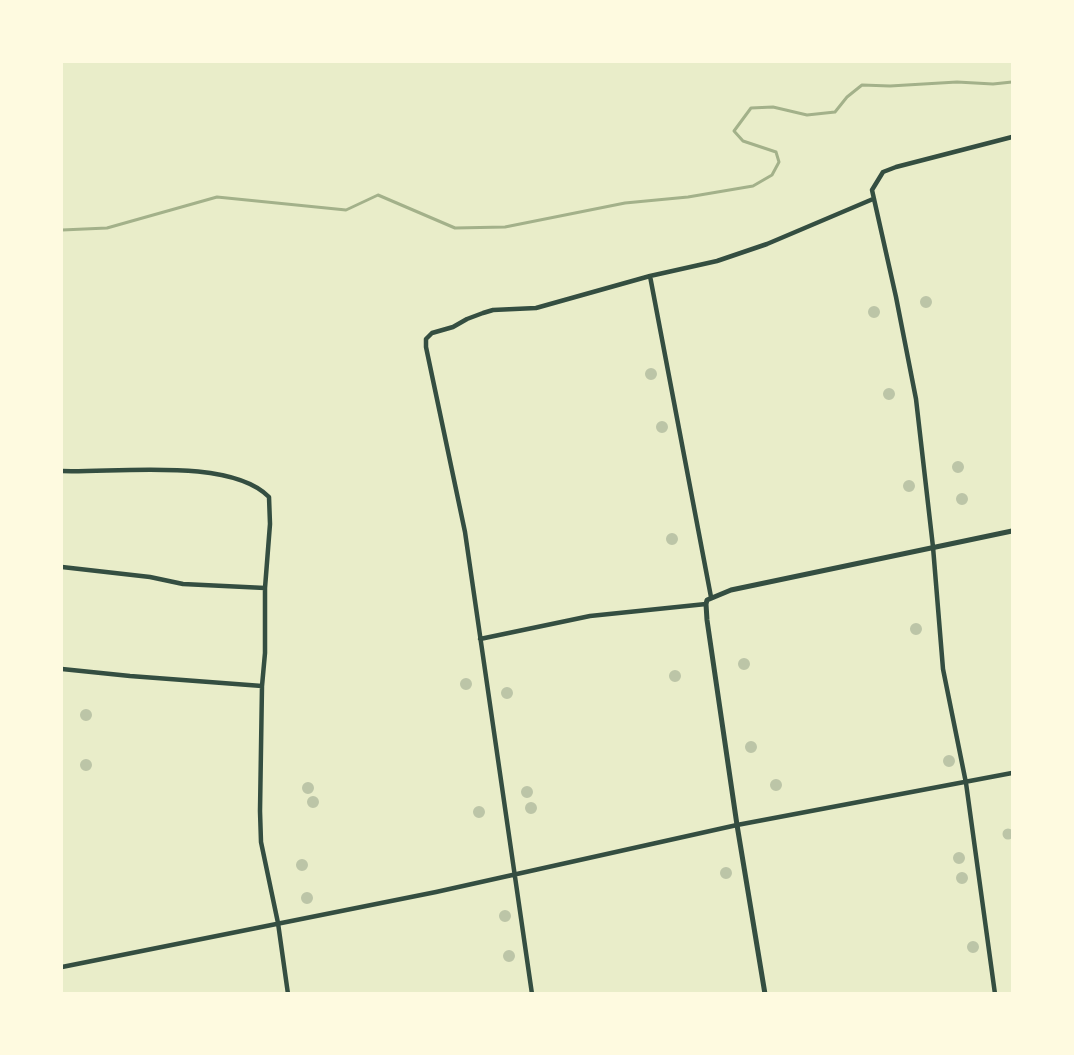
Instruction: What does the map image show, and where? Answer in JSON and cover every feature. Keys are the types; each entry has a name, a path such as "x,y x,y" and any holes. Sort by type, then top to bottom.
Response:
{"street":[{"path":"995,993 966,783 943,669 933,547 916,399 872,190 883,172 915,161 1012,137"},
{"path":"532,993 516,875 472,596 465,532 426,339 432,333 493,310 536,308 650,276 717,261 873,199"},
{"path":"650,276 711,597"},
{"path":"62,471 210,473 238,479 262,490 268,496 270,505 262,686 261,842 278,923 288,993"},
{"path":"480,639 590,616 705,604 711,597 731,590 1012,531"},
{"path":"62,567 150,577 183,584 266,588"},
{"path":"705,604 737,825 765,993"},
{"path":"62,669 262,686"},
{"path":"62,967 516,875 737,825 966,783 1012,772"}],"building":[{"path":"928,296 932,302 928,308 924,308 920,300"},
{"path":"876,306 880,312 876,318 872,318 868,310"},
{"path":"653,368 657,374 653,380 649,380 645,372"},
{"path":"891,388 895,394 891,400 887,400 883,392"},
{"path":"664,421 668,427 664,433 660,433 656,425"},
{"path":"960,461 964,467 960,473 956,473 952,465"},
{"path":"911,480 915,486 911,492 907,492 903,484"},
{"path":"964,493 968,499 964,505 960,505 956,497"},
{"path":"674,533 678,539 674,545 670,545 666,537"},
{"path":"918,623 922,629 918,635 914,635 910,627"},
{"path":"746,658 750,664 746,670 742,670 738,662"},
{"path":"677,670 681,676 677,682 673,682 669,674"},
{"path":"468,678 472,684 468,690 464,690 460,682"},
{"path":"509,687 513,693 509,699 505,699 501,691"},
{"path":"88,709 92,715 88,721 84,721 80,713"},
{"path":"753,741 757,747 753,753 749,753 745,745"},
{"path":"951,755 955,761 951,767 947,767 943,759"},
{"path":"88,759 92,765 88,771 84,771 80,763"},
{"path":"778,779 782,785 778,791 774,791 770,783"},
{"path":"310,782 314,788 310,794 306,794 302,786"},
{"path":"529,786 533,792 529,798 525,798 521,790"},
{"path":"315,796 319,802 315,808 311,808 307,800"},
{"path":"533,802 537,808 533,814 529,814 525,806"},
{"path":"481,806 485,812 481,818 477,818 473,810"},
{"path":"1008,828 1014,834 1008,840 1002,834"},
{"path":"961,852 965,858 961,864 957,864 953,856"},
{"path":"304,859 308,865 304,871 300,871 296,863"},
{"path":"728,867 732,873 728,879 724,879 720,871"},
{"path":"964,872 968,878 964,884 960,884 956,876"},
{"path":"309,892 313,898 309,904 305,904 301,896"},
{"path":"507,910 511,916 507,922 503,922 499,914"},
{"path":"975,941 979,947 975,953 971,953 967,945"},
{"path":"511,950 515,956 511,962 507,962 503,954"}],"waterway":[{"path":"62,230 107,228 217,197 346,210 378,195 455,228 505,227 625,203 688,197 753,186 772,175 779,162 776,152 743,141 734,131 751,108 773,107 807,115 835,112 847,97 862,85 1012,82"}]}
